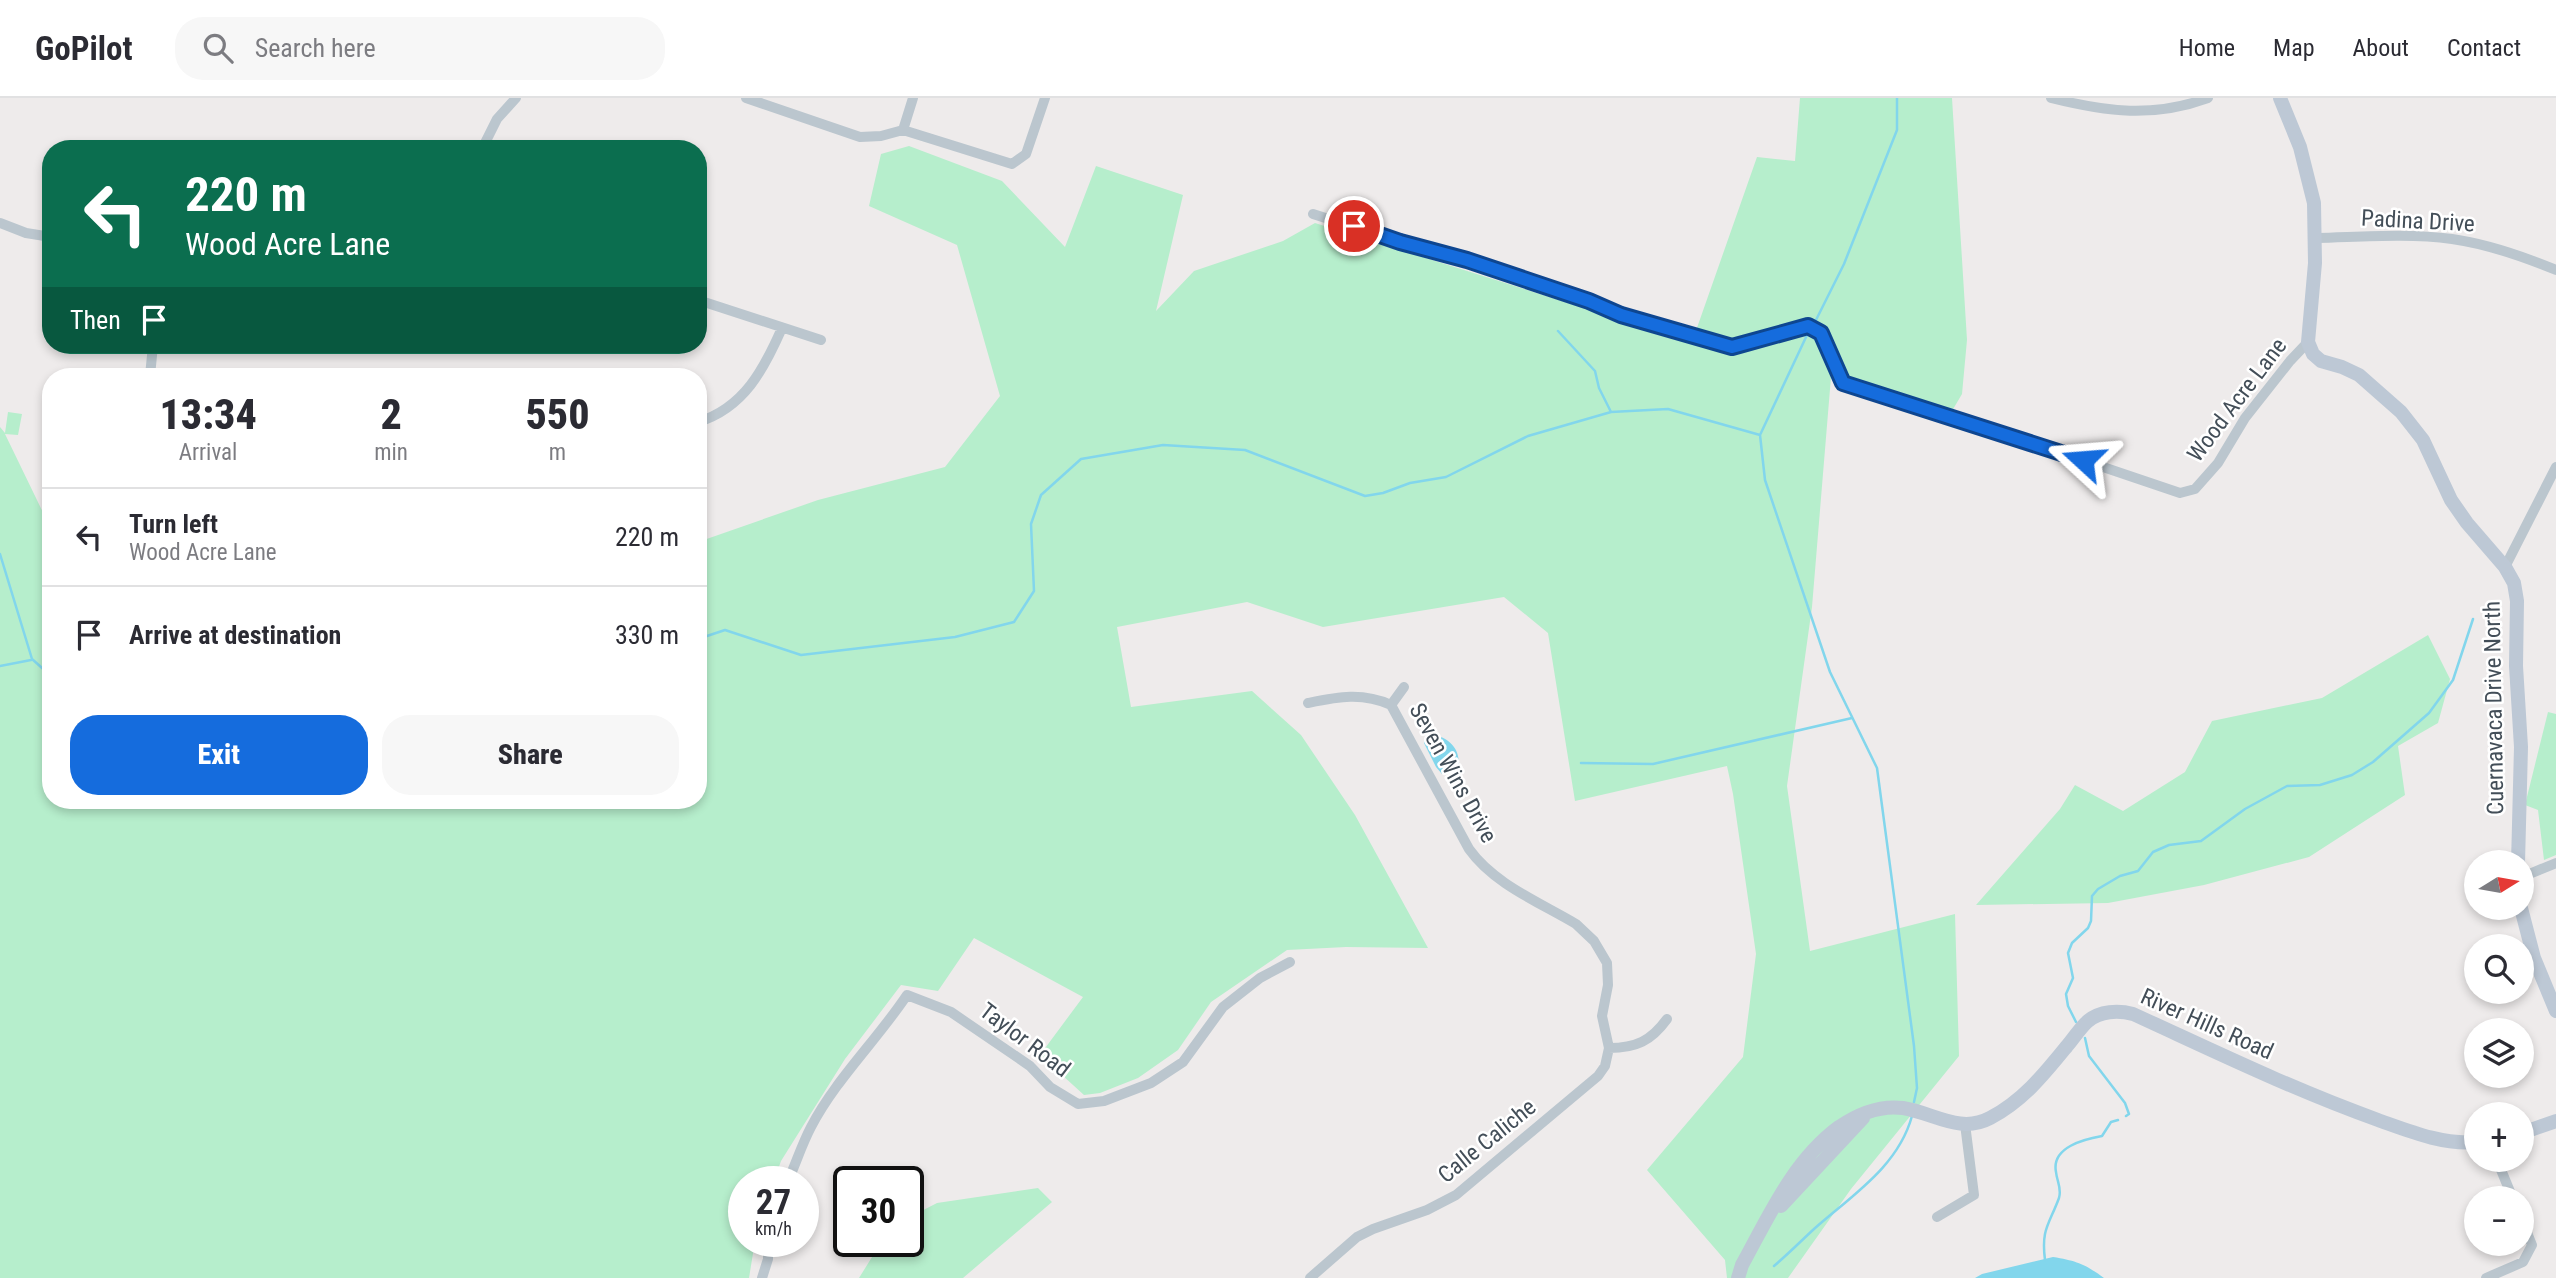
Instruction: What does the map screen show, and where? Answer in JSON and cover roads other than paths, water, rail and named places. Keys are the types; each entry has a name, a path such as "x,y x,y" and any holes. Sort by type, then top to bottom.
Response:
{"street":[{"path":"487,140 497,120 516,98"},
{"path":"746,98 770,102 860,137 881,136 903,130 1012,164 1026,155 1045,98"},
{"path":"903,130 913,98"},
{"path":"2051,98 2090,108 2151,112 2181,107 2208,98"},
{"path":"2280,98 2307,172 2314,203 2316,238 2308,342"},
{"name":"Wood Acre Lane","path":"1313,214 1467,260 1589,301 1621,315 1732,347 1808,326 1821,333 1843,383 1982,426 2180,493 2195,489 2218,463 2245,418 2308,342"},
{"path":"0,223 26,233 42,236"},
{"name":"Padina Drive","path":"2316,238 2450,239 2508,252 2556,270"},
{"path":"707,303 821,340"},
{"path":"707,418 722,412 746,391 765,366 782,328"},
{"name":"Cuernavaca Drive North","path":"2308,342 2313,354 2321,361 2359,375 2374,386 2414,426 2451,499 2467,523 2505,566 2514,583 2518,601 2516,666 2521,747 2518,850"},
{"path":"2505,566 2556,467"},
{"path":"1391,705 1404,687"},
{"name":"Seven Wins Drive","path":"1308,703 1340,697 1372,696 1391,705 1479,863 1501,880 1576,924 1603,953 1608,972 1602,1016 1609,1048"},
{"path":"2534,872 2556,863"},
{"path":"2524,920 2534,958 2556,1011"},
{"name":"Taylor Road","path":"794,1166 812,1125 860,1054 907,996 951,1012 1030,1066 1050,1087 1078,1104 1104,1101 1151,1083 1183,1062 1223,1007 1260,978 1290,962"},
{"name":"River Hills Road","path":"1965,1124 1989,1119 2023,1096 2088,1021 2098,1015 2123,1011 2349,1110 2434,1138 2464,1142"},
{"path":"1609,1048 1626,1048 1645,1042 1667,1019"},
{"name":"Calle Caliche","path":"1310,1278 1357,1237 1373,1228 1427,1210 1471,1184 1598,1076 1605,1066 1609,1048"},
{"path":"1738,1278 1766,1222 1870,1111 1886,1107 1905,1108 1954,1124 1965,1124 1975,1195 1937,1217"},
{"path":"2534,1129 2556,1121"},
{"path":"2486,1278 2523,1262 2526,1256"},
{"path":"762,1278 768,1257"}],"water":[{"path":"1431,735 1448,741 1458,754 1458,766 1451,772 1442,774 1436,767 1424,743"},
{"path":"2053,1257 2080,1264 2104,1278 1975,1278 1982,1274"}],"waterway":[{"path":"1815,322 1844,264 1897,130 1897,98"},
{"path":"1558,331 1595,371 1599,388 1611,412"},
{"path":"1807,335 1760,435 1765,480 1830,672 1877,768 1914,1046 1917,1088 1914,1102"},
{"path":"707,636 725,630 801,655 955,637 1014,622 1034,591 1031,524 1041,495 1081,459 1163,445 1245,450 1365,496 1383,493 1410,483 1446,477 1528,436 1611,412 1668,409 1760,435"},
{"path":"0,554 32,659 42,668"},
{"path":"2076,1022 2068,1006 2066,994 2073,978 2068,953 2072,943 2088,928 2091,921 2092,896 2098,889 2120,876 2138,871 2153,852 2169,845 2201,841 2245,809 2287,786 2320,785 2352,775 2373,762 2429,713 2453,680 2473,619"},
{"path":"0,666 31,660"},
{"path":"1581,763 1653,764 1852,718"},
{"path":"2085,1038 2089,1056 2125,1103 2129,1114 2126,1116"},
{"path":"1774,1266 1885,1165 1896,1151 1912,1116"},
{"path":"2045,1260 2045,1234 2060,1194 2056,1172 2059,1156 2071,1146 2102,1136 2111,1122 2118,1120"}]}
